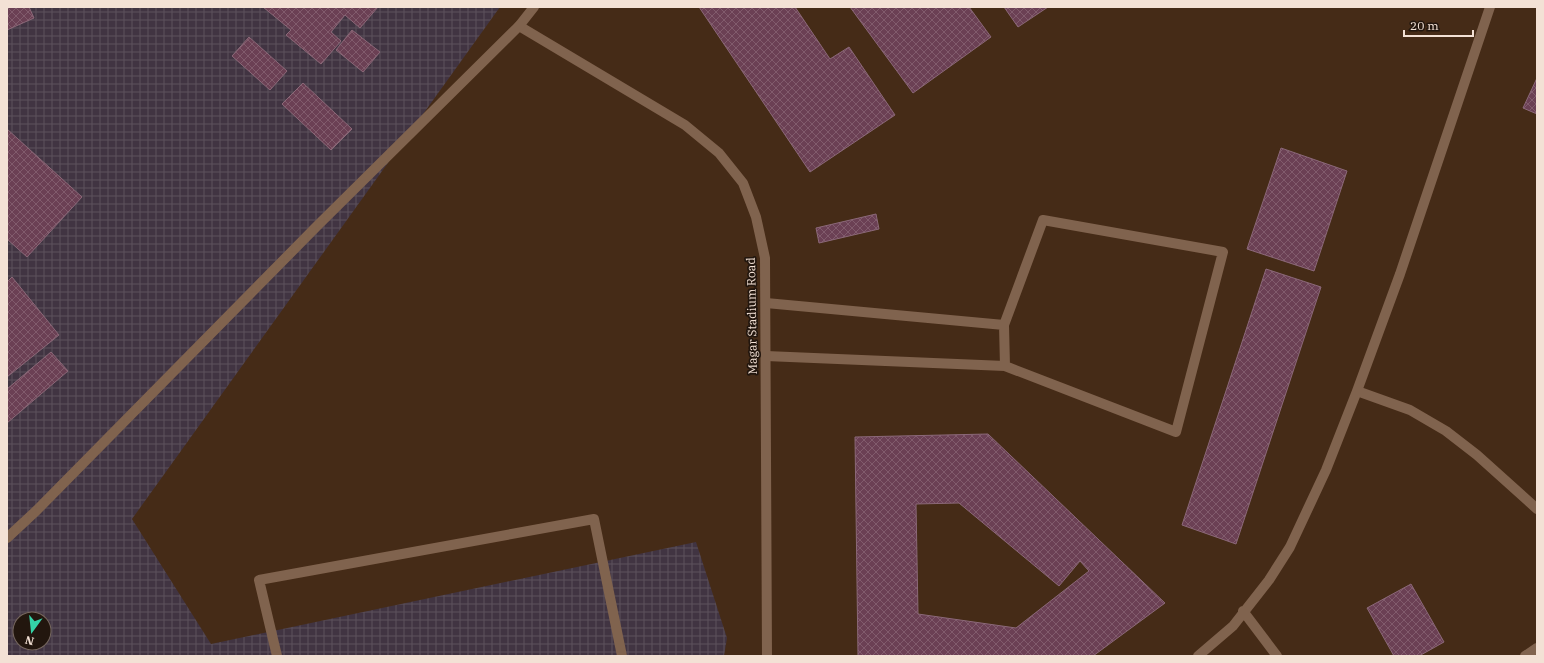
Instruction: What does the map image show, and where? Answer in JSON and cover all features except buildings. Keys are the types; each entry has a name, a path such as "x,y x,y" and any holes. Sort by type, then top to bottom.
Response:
{"street":[{"path":"7,538 37,510 317,226 519,26 534,7"},
{"path":"1198,656 1233,626 1243,611 1269,580 1290,546 1326,470 1357,392 1400,274 1490,7"},
{"name":"Magar Stadium Road","path":"519,26 685,125 719,153 743,183 756,216 765,258 767,656"},
{"path":"766,356 1005,366 1176,432 1223,252 1043,220 1004,325 1005,366"},
{"path":"766,303 1004,325"},
{"path":"1357,392 1410,410 1446,431 1477,455 1537,508"},
{"path":"277,656 259,580 594,519 622,656"},
{"path":"1243,611 1277,656"},
{"path":"1525,656 1537,648"}],"shaded area":[{"path":"7,7 500,7 132,519 211,644 696,542 727,638 724,656 7,656"}]}
